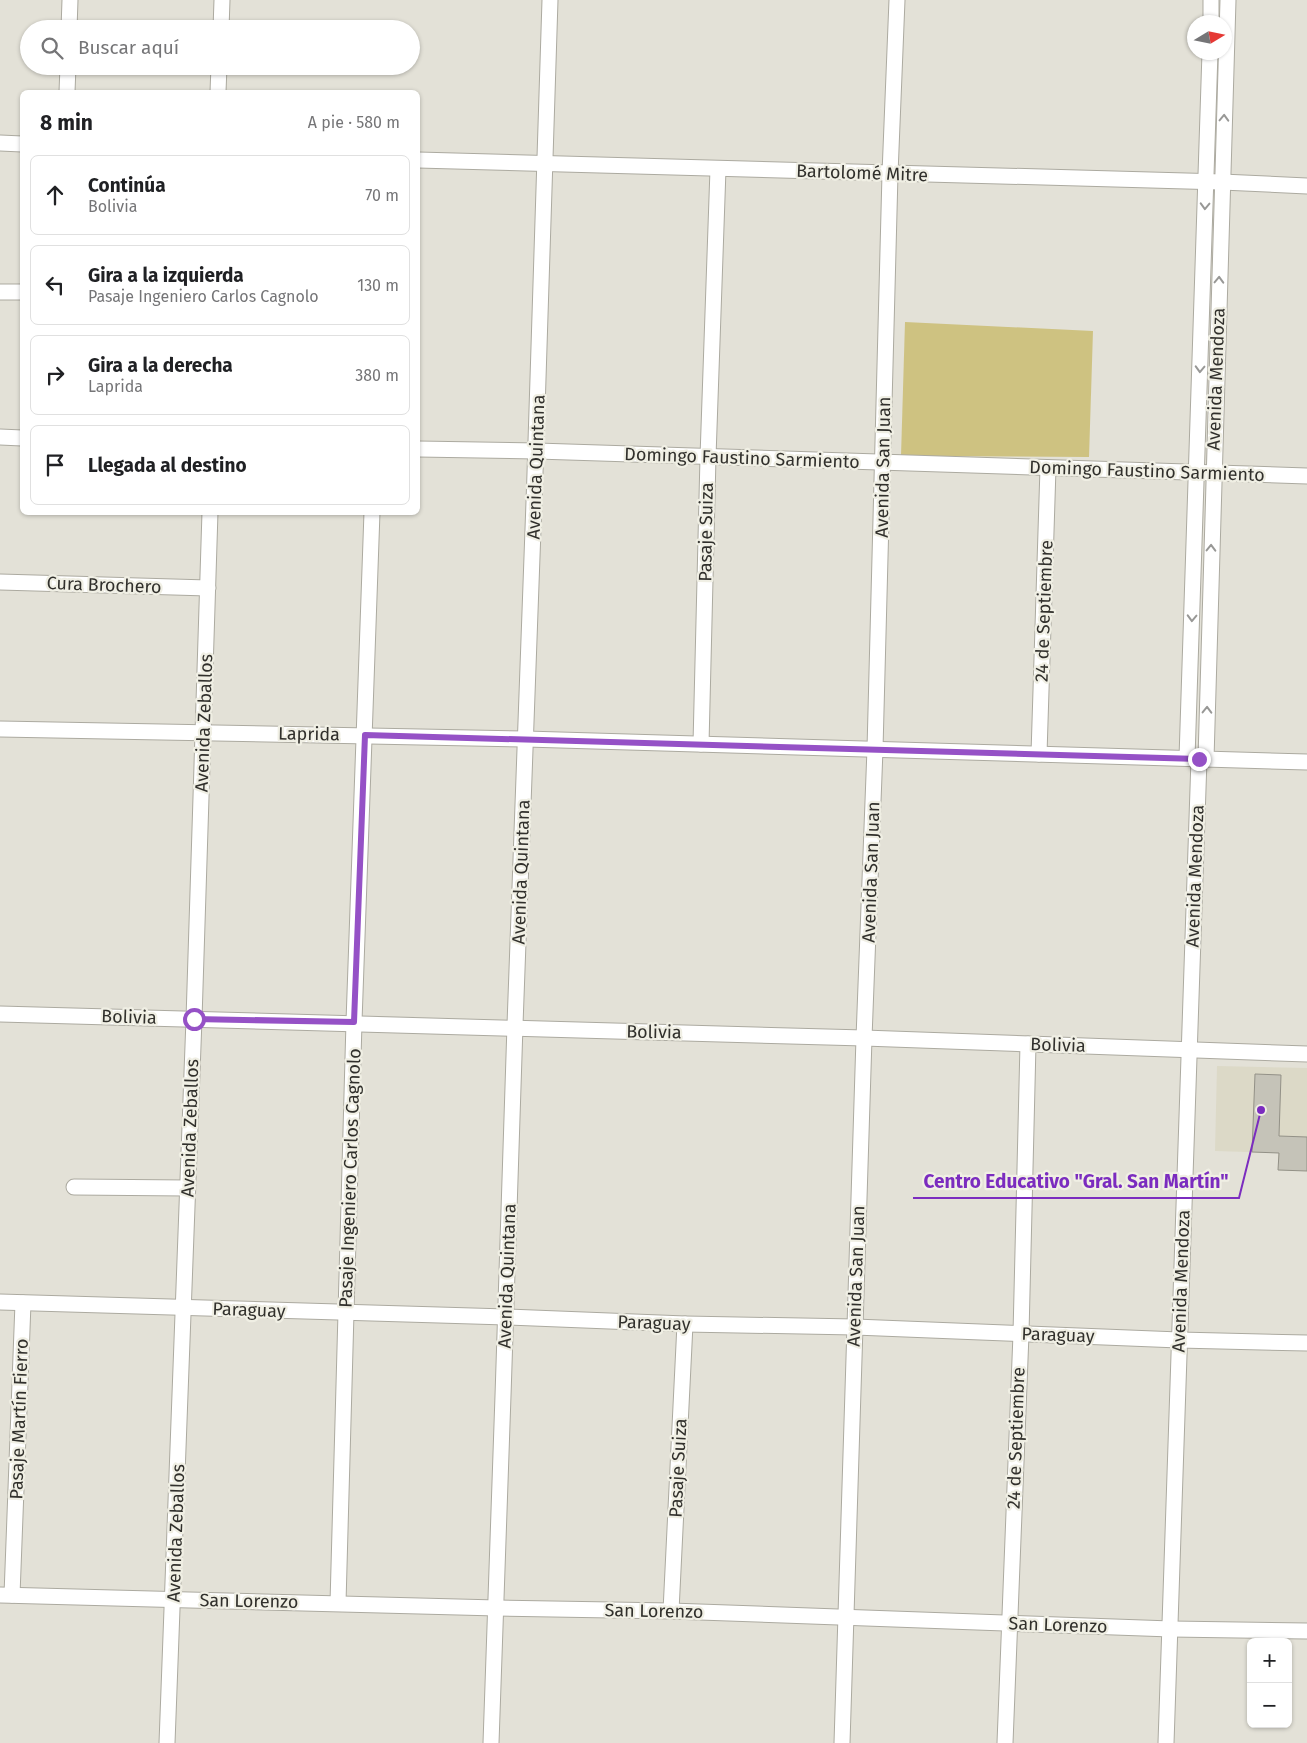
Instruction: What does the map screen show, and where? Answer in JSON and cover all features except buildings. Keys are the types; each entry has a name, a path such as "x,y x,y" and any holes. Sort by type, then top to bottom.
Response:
{"street":[{"path":"69,20 70,0"},
{"path":"221,20 222,0"},
{"name":"Avenida Quintana","path":"491,1743 537,451 550,0"},
{"name":"Avenida San Juan","path":"842,1743 875,749 890,174 897,0"},
{"path":"1211,15 1212,0"},
{"name":"Avenida Mendoza","path":"1166,1743 1197,759 1213,472 1228,0"},
{"name":"Avenida Mendoza","path":"1197,759 1197,472 1210,60"},
{"path":"67,90 68,75"},
{"path":"218,90 219,75"},
{"path":"0,143 20,144"},
{"name":"Bartolomé Mitre","path":"420,160 1222,182 1307,186"},
{"name":"Pasaje Suiza","path":"701,744 718,169"},
{"path":"0,292 20,292"},
{"path":"0,437 20,438"},
{"name":"Domingo Faustino Sarmiento","path":"420,449 537,451 1307,476"},
{"name":"24 de Septiembre","path":"1039,754 1048,468"},
{"name":"Avenida Zeballos","path":"168,1743 210,515"},
{"name":"Pasaje Ingeniero Carlos Cagnolo","path":"338,1603 354,1022 372,515"},
{"name":"Cura Brochero","path":"0,582 208,588"},
{"name":"Laprida","path":"0,728 526,739 1307,762"},
{"name":"Bolivia","path":"0,1014 354,1022 515,1029 864,1038 1307,1054"},
{"name":"24 de Septiembre","path":"1005,1743 1020,1334 1028,1044"},
{"path":"74,1187 188,1188"},
{"name":"Paraguay","path":"0,1302 685,1324 855,1327 1307,1343"},
{"name":"Pasaje Martín Fierro","path":"6,1595 23,1303"},
{"name":"Pasaje Suiza","path":"671,1611 685,1324"},
{"name":"San Lorenzo","path":"6,1595 671,1611 1009,1624 1307,1632"}],"shaded area":[{"path":"905,322 1093,331 1089,457 901,456"},
{"path":"1217,1066 1307,1068 1307,1171 1278,1170 1278,1153 1215,1151"}],"place":[{"name":"Centro Educativo \"Gral. San Martín\"","path":"1261,1110"}],"route":[{"path":"194,1019 354,1022 365,735 1199,759"}]}
